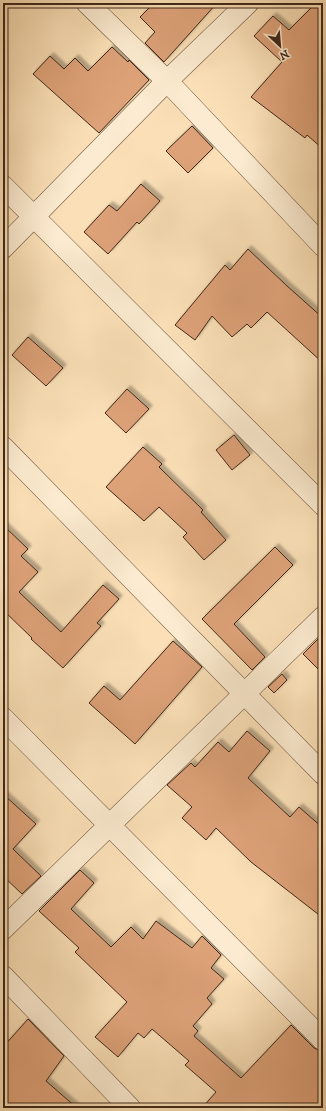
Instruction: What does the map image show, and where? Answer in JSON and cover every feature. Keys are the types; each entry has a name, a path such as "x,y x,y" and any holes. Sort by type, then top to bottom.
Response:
{"street":[{"path":"87,3 167,81 323,246"},
{"path":"3,248 167,81 248,3"},
{"path":"3,186 323,505"},
{"path":"3,447 323,774"},
{"path":"3,929 323,617"},
{"path":"3,718 323,1040"},
{"path":"3,976 130,1108"}],"building":[{"path":"154,3 217,3 164,62 145,43 155,32 140,17"},
{"path":"316,3 323,3 323,149 307,135 305,138 251,97 282,62 254,36 273,16 289,30"},
{"path":"112,47 128,62 129,60 149,80 99,133 33,74 50,56 64,69 75,58 88,71"},
{"path":"192,126 213,148 188,173 166,151"},
{"path":"141,184 160,201 139,224 137,222 108,254 84,232 109,205 117,211"},
{"path":"248,249 323,318 323,363 267,312 251,328 247,324 232,337 212,316 195,340 175,325 225,265 230,270"},
{"path":"28,337 63,368 46,386 12,355"},
{"path":"127,389 149,409 126,433 105,413"},
{"path":"234,435 250,455 232,470 216,450"},
{"path":"143,447 162,464 159,467 203,510 201,512 226,540 204,560 183,537 187,533 159,507 144,521 106,487"},
{"path":"3,525 28,549 21,556 38,572 19,592 61,632 103,585 119,599 97,623 101,626 63,668 31,639 32,638 3,610"},
{"path":"275,547 293,565 234,624 265,657 252,670 202,619"},
{"path":"323,634 323,674 303,654"},
{"path":"173,641 202,667 135,744 89,703 104,686 120,700"},
{"path":"282,674 287,680 274,693 268,687"},
{"path":"247,731 270,751 248,778 290,817 299,807 323,828 323,918 251,862 216,828 206,840 182,818 192,807 167,785 191,763 195,767 218,742 229,752"},
{"path":"3,794 36,824 13,849 41,876 22,894 3,876"},
{"path":"80,870 94,883 71,909 111,947 131,927 143,939 156,921 192,948 202,936 221,955 211,968 224,979 207,998 212,1004 193,1026 198,1031 194,1036 241,1078 291,1025 314,1048 323,1052 323,1099 315,1108 202,1108 216,1092 185,1065 189,1061 152,1029 144,1038 138,1033 118,1057 95,1037 127,1002 75,952 79,948 39,911"},
{"path":"28,1019 64,1056 46,1081 77,1108 12,1108 3,1100 3,1047"}]}
